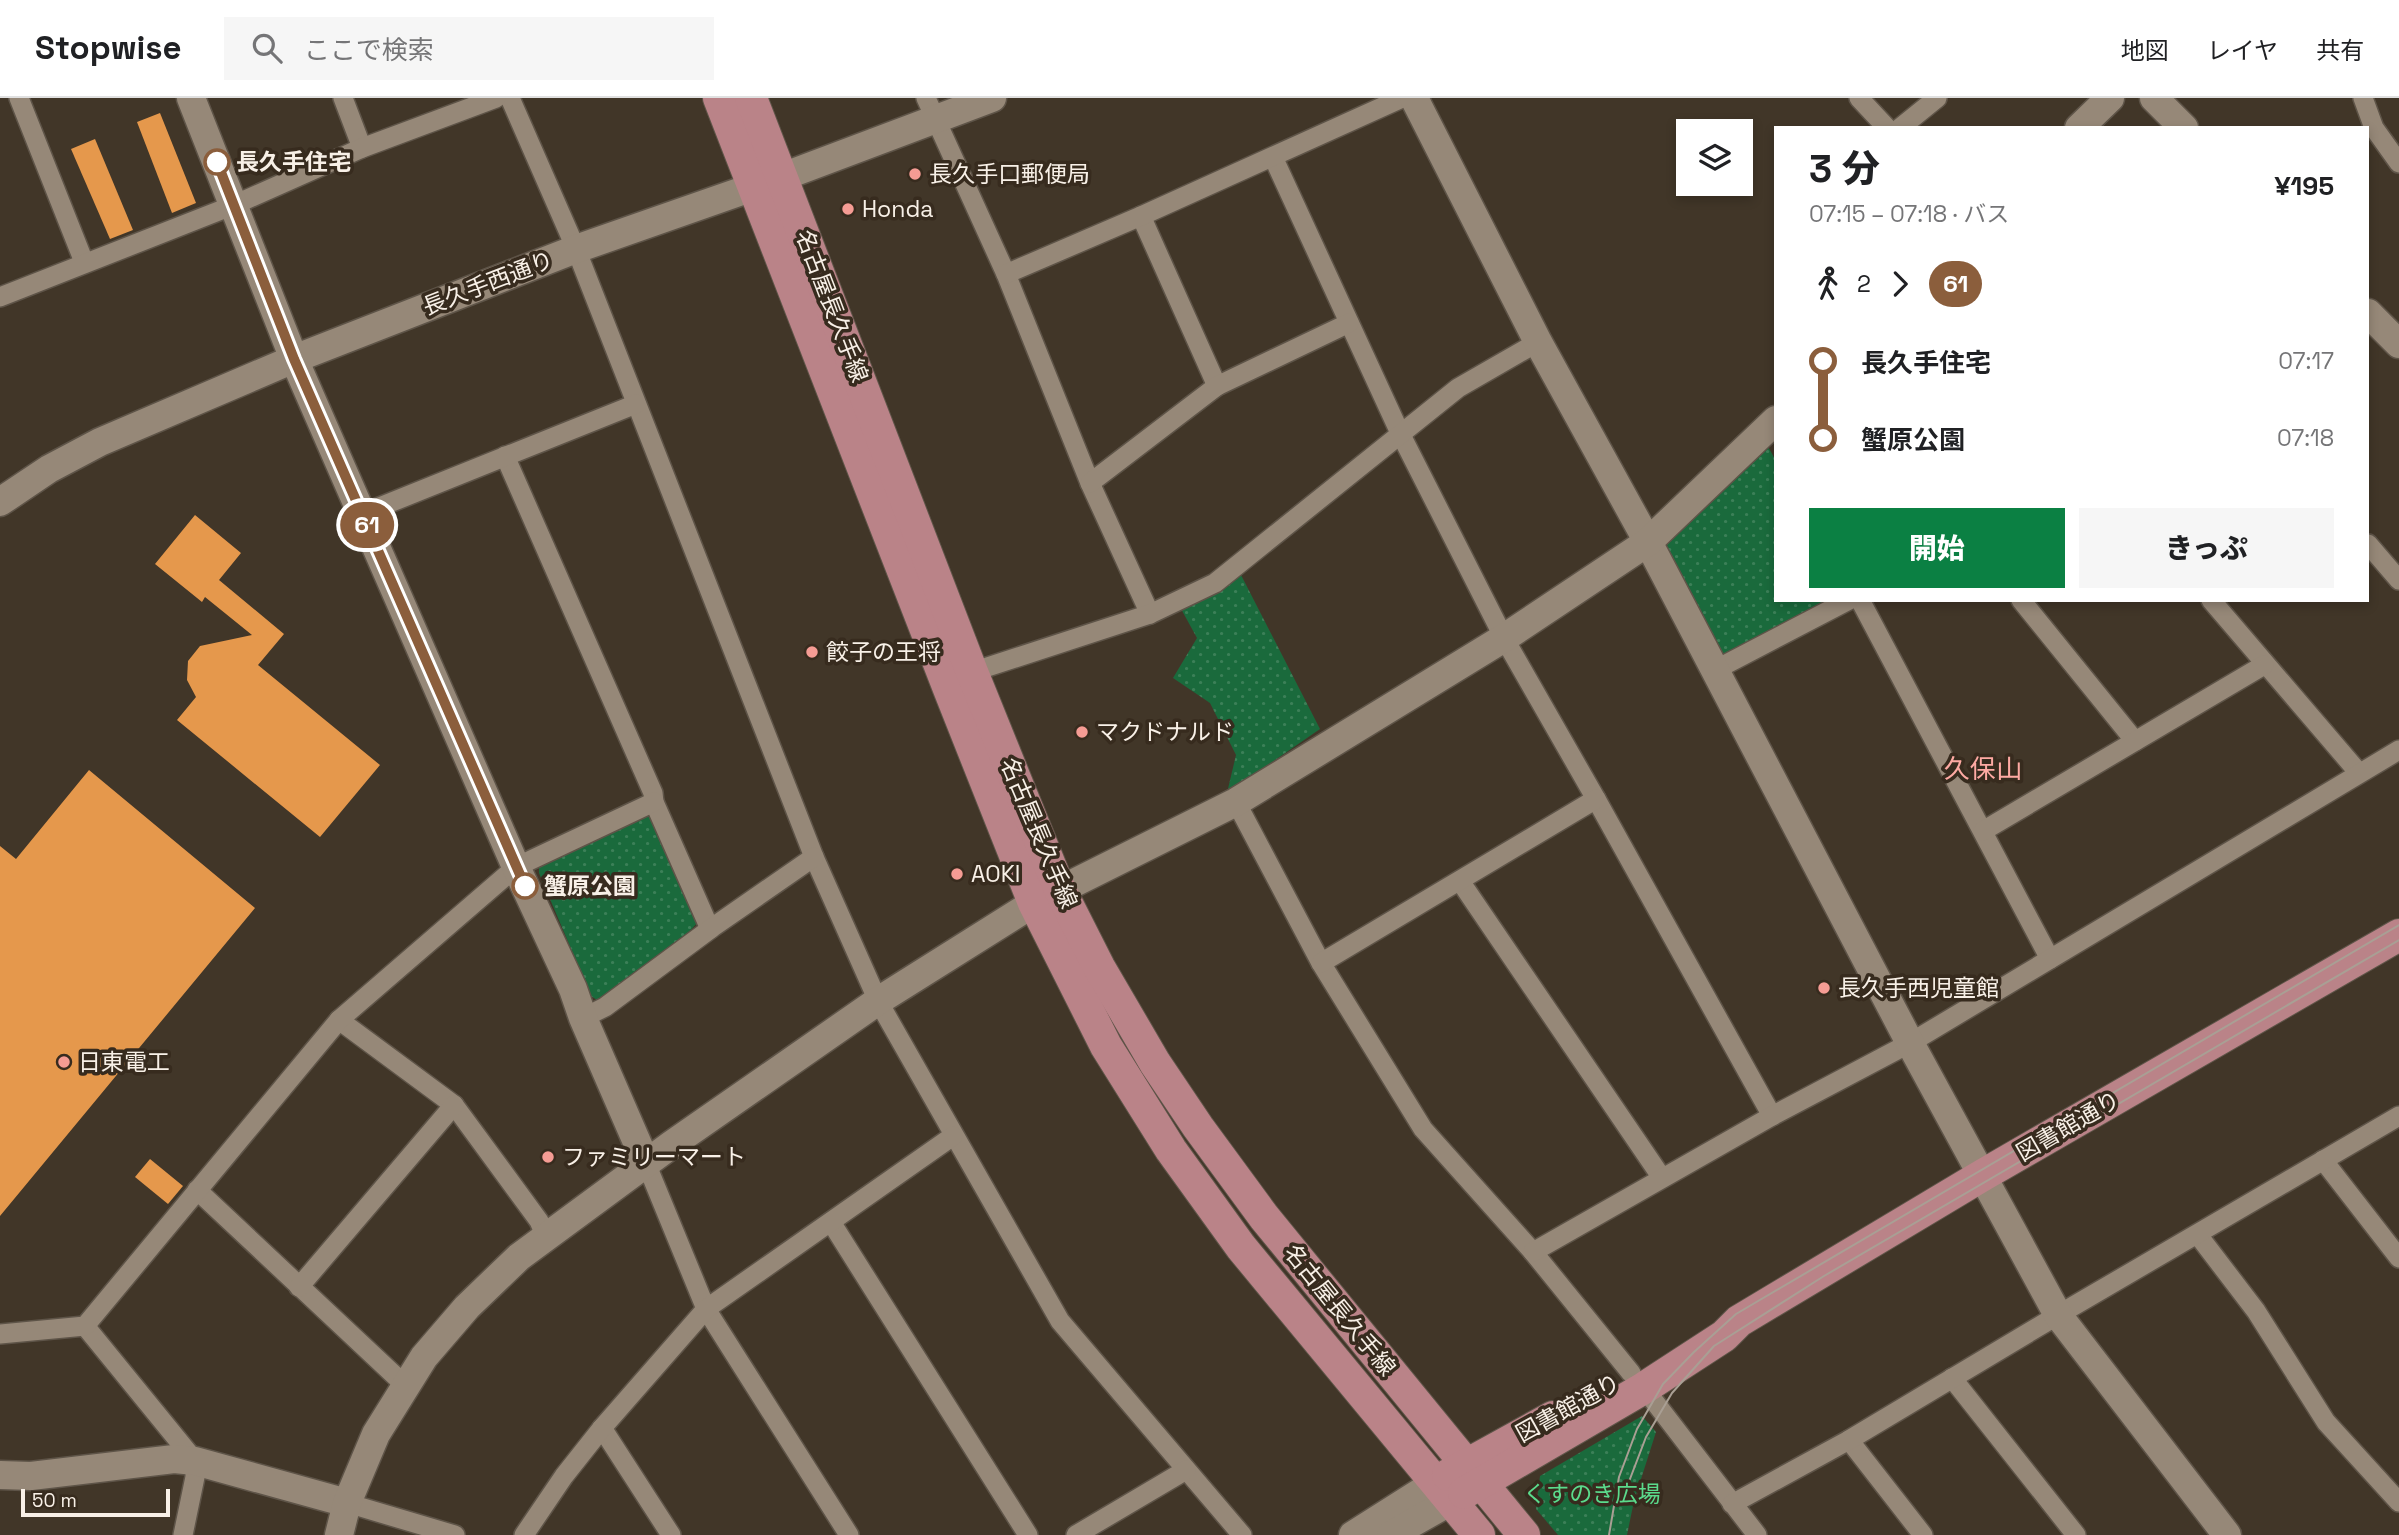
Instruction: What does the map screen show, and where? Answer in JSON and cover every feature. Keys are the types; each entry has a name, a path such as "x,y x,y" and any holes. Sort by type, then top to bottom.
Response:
{"main road":[{"name":"名古屋長久手線","path":"719,98 769,181 972,672 1047,897 1122,1007 1198,1127 1264,1217 1524,1535"},
{"name":"名古屋長久手線","path":"751,98 769,181 944,676 1047,897 1107,1046 1171,1150 1241,1247 1479,1535"},
{"name":"図書館通り","path":"1443,1492 1638,1380 1724,1336 1739,1321 1983,1175 2399,935"}],"street":[{"path":"19,98 84,262"},
{"path":"191,98 294,359 516,867 573,989 706,1309 849,1535"},
{"path":"343,98 362,148"},
{"path":"0,297 234,205 362,148 496,98"},
{"path":"510,98 576,249 814,857 878,1001 1060,1321 1242,1535"},
{"name":"長久手西通り","path":"0,502 49,469 100,442 294,359 576,249 769,181 932,109 992,98"},
{"path":"1006,274 1402,98"},
{"path":"1415,98 1538,342 1648,542 1910,1043 2057,1315 2227,1535"},
{"path":"1859,98 1885,126"},
{"path":"1902,126 1937,98"},
{"path":"2081,126 2110,98"},
{"path":"2154,98 2182,126"},
{"path":"2362,98 2374,128 2399,163"},
{"path":"932,109 1006,274 1090,483 1150,614"},
{"path":"1273,157 1400,433 1504,638 1772,1116"},
{"path":"1141,216 1217,386"},
{"path":"2369,314 2399,344"},
{"path":"1090,483 1217,386 1349,323"},
{"path":"972,672 1150,614 1215,583 1458,388 1538,342"},
{"path":"362,514 636,404"},
{"path":"340,1535 347,1503 376,1434 424,1357 467,1307 519,1257 646,1163 878,1001 1047,897 1236,802 1504,638 1648,542 1773,432"},
{"path":"505,456 710,929"},
{"path":"2369,545 2399,580"},
{"path":"1715,670 1845,602"},
{"path":"1861,602 2050,959"},
{"path":"2023,602 2135,741"},
{"path":"2213,602 2264,665 2359,772"},
{"path":"1983,831 2264,665"},
{"path":"1533,1252 1772,1116 1910,1043 2399,750"},
{"path":"1321,963 1596,799"},
{"path":"0,1334 85,1326 339,1020 516,867 653,802"},
{"path":"1236,802 1321,963 1423,1129 1533,1252 1638,1380 1758,1535"},
{"path":"583,1018 605,1007 710,929 814,857"},
{"path":"1460,881 1662,1178"},
{"path":"339,1020 454,1105 539,1221 546,1237"},
{"path":"299,1287 454,1105"},
{"path":"1732,1504 1849,1440 2057,1315 2399,1116"},
{"path":"524,1535 601,1428 706,1309 953,1136"},
{"path":"2323,1160 2399,1258"},
{"path":"197,1190 407,1387"},
{"path":"831,1222 1028,1535"},
{"path":"2198,1235 2256,1311 2326,1422 2399,1503"},
{"path":"85,1326 195,1461 195,1477 183,1535"},
{"path":"1952,1378 2076,1535"},
{"path":"601,1428 671,1535"},
{"path":"1849,1440 1923,1535"},
{"path":"0,1475 32,1476 174,1459 195,1461 455,1535"},
{"path":"1076,1535 1186,1470"},
{"path":"1353,1535 1443,1492"},
{"path":"1391,1535 1443,1492"}],"green space":[{"path":"1765,441 1774,457 1774,602 1829,602 1720,664 1659,545"},
{"path":"1240,573 1320,729 1227,793 1236,755 1210,703 1173,678 1197,638 1180,607"},
{"name":"蟹原公園","path":"652,812 698,922 689,932 597,1000 591,996 539,873 539,866"},
{"name":"くすのき広場","path":"1642,1416 1656,1432 1634,1501 1627,1535 1558,1535 1536,1509 1540,1476"}],"building":[{"path":"160,113 196,203 172,213 137,122"},
{"path":"95,139 133,230 110,239 71,149"},
{"path":"195,515 241,553 219,580 284,634 258,665 380,765 320,837 177,720 196,697 187,680 188,661 200,646 252,635 205,597 202,602 155,564"},
{"name":"日東電工","path":"89,770 255,908 0,1216 0,846 16,859"},
{"path":"150,1159 183,1186 168,1204 135,1177"}],"tram line":[{"path":"1609,1535 1619,1477 1637,1429 1663,1384 1736,1314 2399,925"},
{"path":"1624,1502 1625,1492 1646,1437 1672,1393 1714,1346 1824,1276 2399,940"}],"bus line":[{"name":"61","path":"217,162 294,359 525,886"}],"place":[{"name":"長久手住宅","path":"217,162"},
{"name":"長久手口郵便局","path":"915,174"},
{"name":"Honda","path":"848,209"},
{"name":"餃子の王将","path":"812,652"},
{"name":"マクドナルド","path":"1082,732"},
{"name":"AOKI","path":"957,874"},
{"name":"蟹原公園","path":"525,886"},
{"name":"長久手西児童館","path":"1824,988"},
{"name":"日東電工","path":"64,1062"},
{"name":"ファミリーマート","path":"548,1157"}],"district":[{"name":"久保山","path":"1983,769"}]}
